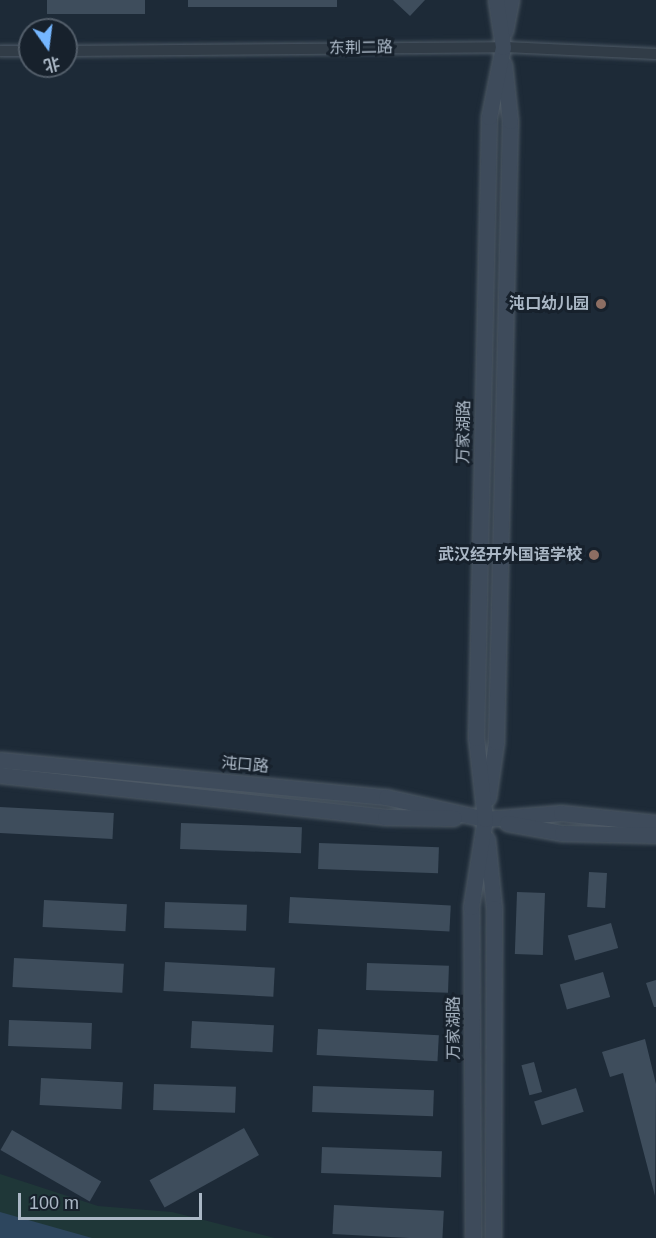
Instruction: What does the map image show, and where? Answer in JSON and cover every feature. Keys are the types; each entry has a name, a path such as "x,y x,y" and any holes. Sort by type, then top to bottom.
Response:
{"main road":[{"name":"万家湖路","path":"473,1238 471,908 485,819 497,706 510,121 496,0"},
{"name":"万家湖路","path":"503,47 511,0"},
{"name":"沌口路","path":"0,760 386,797 562,833 656,835"},
{"name":"沌口路","path":"0,775 385,817 485,819 561,813 656,823"},
{"name":"万家湖路","path":"485,819 494,908 493,1238"}],"street":[{"name":"东荆二路","path":"78,51 503,47 656,54"},
{"path":"0,51 18,51"}],"green space":[{"path":"0,1174 98,1206 172,1212 275,1238 0,1238"}],"water":[{"path":"0,1212 92,1238 0,1238"}],"building":[{"path":"47,0 145,0 145,14 47,14"},
{"path":"188,0 337,0 337,7 188,7"},
{"path":"393,0 425,0 410,16"},
{"path":"0,807 114,813 112,839 0,833"},
{"path":"181,823 302,827 301,853 180,849"},
{"path":"319,843 439,847 438,873 318,869"},
{"path":"589,872 607,873 605,908 587,907"},
{"path":"517,892 545,893 543,955 515,954"},
{"path":"290,897 451,905 449,931 289,923"},
{"path":"44,900 127,904 125,931 43,927"},
{"path":"165,902 247,905 246,931 164,928"},
{"path":"611,923 618,948 575,960 568,935"},
{"path":"14,958 124,964 122,993 12,987"},
{"path":"165,962 275,968 273,997 163,991"},
{"path":"367,963 449,966 448,993 366,990"},
{"path":"603,972 610,997 567,1009 560,984"},
{"path":"656,980 656,1007 654,1007 646,983"},
{"path":"9,1020 92,1023 91,1049 8,1046"},
{"path":"192,1021 274,1025 272,1052 191,1048"},
{"path":"318,1029 439,1035 437,1061 317,1055"},
{"path":"645,1039 656,1084 655,1196 623,1073 610,1077 602,1052"},
{"path":"534,1062 542,1092 529,1095 521,1065"},
{"path":"41,1078 123,1082 121,1109 40,1105"},
{"path":"154,1084 236,1087 235,1113 153,1110"},
{"path":"313,1086 434,1090 433,1116 312,1112"},
{"path":"576,1088 584,1112 542,1125 534,1102"},
{"path":"244,1128 259,1155 165,1207 150,1180"},
{"path":"12,1130 101,1182 90,1201 0,1150"},
{"path":"322,1147 442,1151 441,1177 321,1173"},
{"path":"334,1205 444,1211 442,1238 332,1234"}],"place":[{"name":"沌口幼儿园","path":"601,304"},
{"name":"武汉经开外国语学校","path":"594,555"}]}
